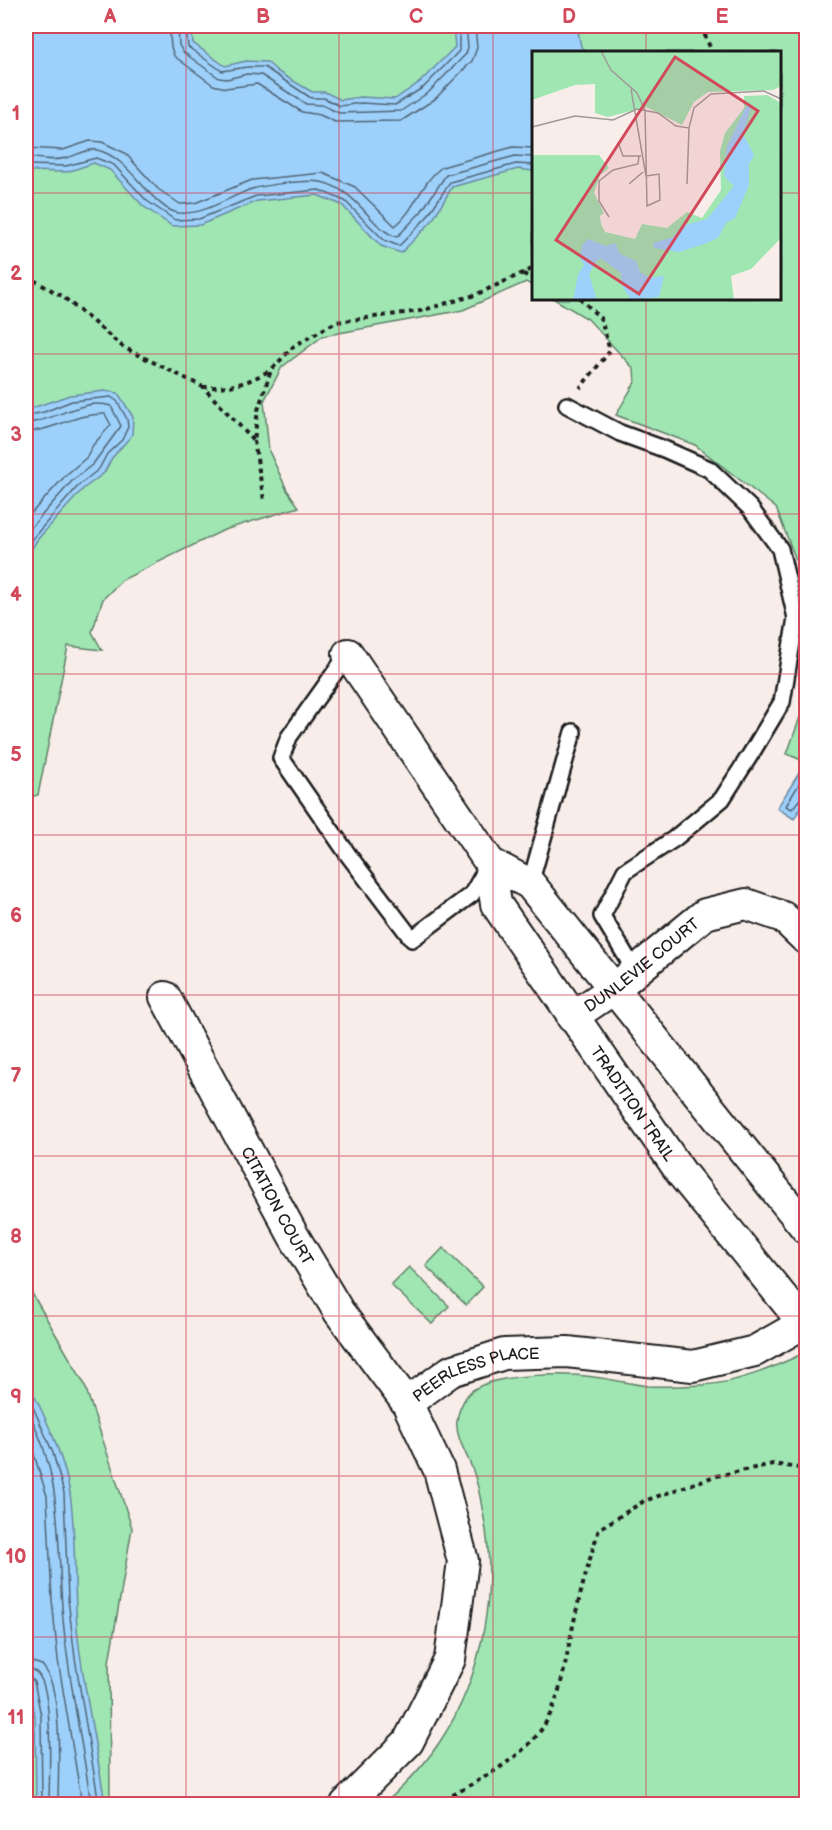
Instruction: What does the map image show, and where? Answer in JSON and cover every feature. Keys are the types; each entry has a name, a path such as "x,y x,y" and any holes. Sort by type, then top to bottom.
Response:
{"street":[{"name":"TRADITION TRAIL","path":"348,654 490,863 496,904 572,1017 682,1174 805,1324"},
{"name":"TRADITION TRAIL","path":"490,863 530,884 625,980 807,1228"},
{"name":"DUNLEVIE COURT","path":"572,1017 625,980 705,914 746,904 783,917 807,939"},
{"name":"CITATION COURT","path":"165,998 230,1123 304,1254 339,1312 407,1403"},
{"name":"PEERLESS PLACE","path":"346,1804 408,1742 450,1659 463,1561 440,1470 407,1403 451,1371 504,1354 567,1352 693,1366 754,1350 805,1324"}],"lane":[{"path":"567,405 620,433 709,469 750,508 780,549 796,618 782,702 746,762 722,798 705,814 674,839 625,871 602,916 625,980"},
{"path":"348,654 289,736 281,758 349,856 412,939 472,894 490,863"},
{"path":"530,884 573,732"}],"path":[{"path":"701,26 712,51"},
{"path":"203,387 229,388 252,381 271,370 294,346 336,322 420,311 474,295 532,269"},
{"path":"523,274 532,277"},
{"path":"26,276 62,296 123,346 203,387 254,441"},
{"path":"567,405 610,351 601,319 582,300"},
{"path":"264,500 254,441 258,410 271,370"},
{"path":"437,1804 493,1771 524,1748 539,1732 556,1700 585,1572 599,1529 644,1501 712,1477 772,1464 807,1469"}],"green space":[{"path":"26,26 806,26 806,586 776,508 695,445 616,415 635,382 634,369 588,319 556,300 781,300 781,51 532,51 532,285 526,282 463,310 323,336 282,367 264,401 269,451 287,490 299,507 224,530 122,580 103,599 92,632 102,650 68,646 38,795 26,798"},
{"path":"806,700 806,762 787,754"},
{"path":"443,1248 483,1287 466,1305 426,1266"},
{"path":"409,1267 449,1306 432,1324 391,1285"},
{"path":"26,1283 84,1383 132,1528 109,1662 110,1795 116,1804 26,1804"},
{"path":"806,1352 806,1804 384,1804 427,1760 454,1717 477,1660 484,1630 488,1599 487,1538 477,1483 457,1427 460,1408 470,1392 484,1384 499,1380 550,1375 594,1377 648,1386 716,1384 756,1373"}],"water":[{"path":"26,26 191,26 193,43 225,66 246,61 267,62 278,72 312,92 325,92 341,100 361,97 395,99 420,82 455,47 453,26 577,26 581,47 585,51 532,51 532,171 518,169 452,187 432,221 401,253 381,246 342,205 317,195 257,201 200,225 172,226 143,206 110,170 94,163 67,172 26,171"},
{"path":"105,391 118,393 133,417 132,435 112,458 104,473 83,489 37,540 26,559 26,410 70,395"},
{"path":"801,770 806,773 806,799 794,819 777,808"},
{"path":"26,1379 58,1449 70,1493 74,1529 78,1638 105,1804 36,1803 35,1716 26,1675"}]}
